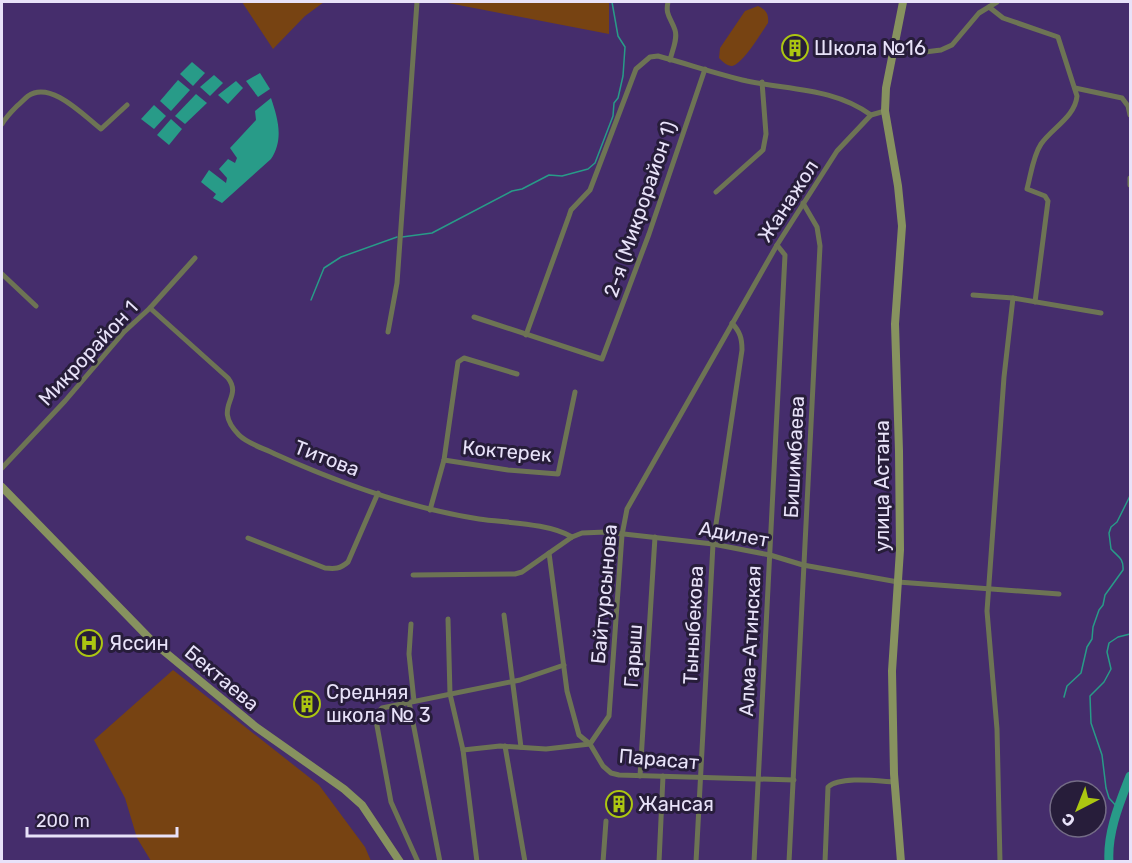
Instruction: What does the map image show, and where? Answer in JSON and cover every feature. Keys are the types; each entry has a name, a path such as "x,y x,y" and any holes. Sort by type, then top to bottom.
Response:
{"main road":[{"name":"улица Астана","path":"885,111 905,2"},
{"name":"улица Астана","path":"901,861 894,782 892,670 898,582 900,462 895,324 902,226 898,186 885,111 886,88 905,2"},
{"name":"Бектаева","path":"2,487 154,643 256,727 344,789 362,806 400,861"}],"street":[{"path":"388,333 397,283 417,2"},
{"path":"668,2 666,10 676,37 670,60"},
{"path":"898,46 925,52 941,50 952,45 979,13 997,2"},
{"path":"989,7 1003,18 1058,37 1075,88 1077,103 1062,123 1042,142 1027,189 1045,196 1048,201 1035,302"},
{"path":"474,317 526,334 571,210 590,190 636,69 650,57 750,81 815,91 845,99 871,115 885,111"},
{"name":"2-я (Микрорайон 1)","path":"526,334 602,359 649,234 705,69"},
{"path":"716,192 764,150 766,134 762,82"},
{"path":"1075,88 1122,98 1131,115"},
{"path":"2,124 6,117 29,95 37,93 50,93 65,100 101,129 127,105"},
{"name":"Жанажол","path":"732,323 777,245 837,151 871,115"},
{"name":"Бишимбаева","path":"789,861 820,236 803,203"},
{"name":"Алма-Атинская","path":"754,861 784,255 777,245"},
{"name":"Микрорайон 1","path":"2,468 124,332 150,308 195,258"},
{"path":"2,274 36,306"},
{"path":"973,295 1013,298 1101,313"},
{"path":"1000,861 997,729 987,590 999,464 1004,377 1013,298"},
{"name":"Титова","path":"150,308 233,385 234,392 227,406 227,416 240,436 299,465 429,510 541,528 565,533 572,537"},
{"name":"Байтурсынова","path":"590,744 609,716 622,535 627,509 732,323"},
{"name":"Тыныбекова","path":"696,861 712,544 742,350 742,338 732,323"},
{"path":"429,510 444,460 458,362 464,358 517,374"},
{"name":"Коктерек","path":"444,460 508,470 558,474 575,392"},
{"path":"248,538 325,568 342,567 348,562 378,493"},
{"name":"Адилет","path":"413,575 515,574 522,572 572,537 594,532 712,544 770,555 803,565 898,582 1059,594"},
{"name":"Гарыш","path":"640,776 655,537"},
{"name":"Парасат","path":"549,553 567,691 579,735 590,744 598,759 611,772 619,775 640,776 794,780"},
{"path":"504,615 521,747"},
{"path":"448,619 450,694 463,750 477,861"},
{"path":"411,624 409,654 412,702 440,861"},
{"path":"418,861 391,802 375,715 382,708 512,682 564,665"},
{"path":"463,750 505,746 546,749 590,744"},
{"path":"505,746 525,861"},
{"path":"659,861 663,776"},
{"path":"825,861 828,787 832,783 854,780 894,782"},
{"path":"603,861 606,821"}],"shaded area":[{"path":"242,2 324,2 305,16 273,49"},
{"path":"443,2 609,2 609,34"},
{"path":"758,6 766,13 768,23 752,48 741,60 732,66 727,65 719,58 720,48 745,11"},
{"path":"192,62 205,73 193,86 180,74"},
{"path":"260,73 270,89 258,97 246,81"},
{"path":"214,75 223,83 210,96 200,87"},
{"path":"178,80 190,90 171,111 160,101"},
{"path":"236,81 243,88 228,104 218,95"},
{"path":"196,94 207,103 185,124 175,116"},
{"path":"271,98 279,136 275,151 271,159 222,203 213,198 216,194 201,182 209,170 226,183 227,178 219,169 228,159 235,163 237,158 230,148 256,120 255,111"},
{"path":"154,105 166,116 154,129 141,119"},
{"path":"171,119 182,129 169,145 157,135"},
{"path":"173,670 319,785 365,847 371,861 151,861 137,838 125,798 94,740"}],"waterway":[{"path":"402,237 432,233 512,191 522,189 549,175 562,176 588,169 595,163 613,116 614,103 618,98 623,76 625,47 618,36 612,2"},
{"path":"311,300 324,268 341,257 397,237"},
{"path":"1064,697 1067,686 1081,673 1087,647 1092,639 1093,627 1105,595 1123,570 1121,560 1111,549 1109,533 1130,496"},
{"path":"1118,808 1109,798 1106,788 1102,755 1091,723 1090,696 1104,682 1111,669 1107,652 1109,643 1118,637 1130,634"},
{"path":"1109,862 1112,828 1130,776"}],"place":[{"name":"Школа №16","path":"795,48"},
{"name":"Яссин","path":"89,643"},
{"name":"Средняя школа № 3","path":"307,704"},
{"name":"Жансая","path":"619,804"}]}
